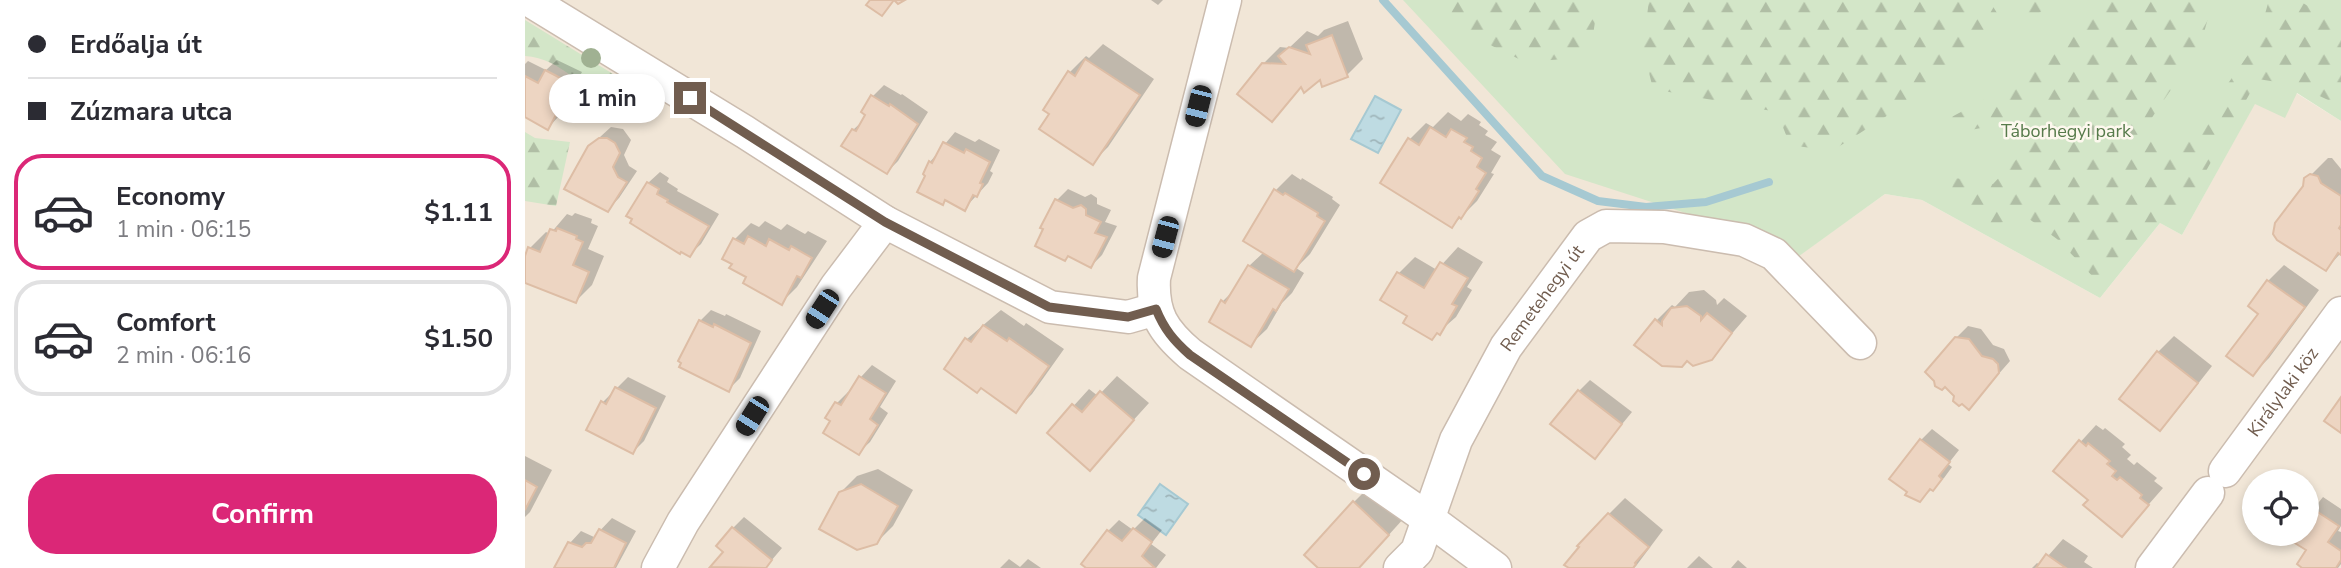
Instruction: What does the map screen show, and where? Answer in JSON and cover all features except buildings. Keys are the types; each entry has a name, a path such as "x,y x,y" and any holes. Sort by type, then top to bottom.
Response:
{"street":[{"path":"529,0 745,132 885,222 1049,307 1128,317 1156,309"},
{"path":"1224,0 1154,278 1153,295 1163,326 1190,355 1430,520 1495,568"},
{"path":"658,568 683,522 829,298 885,222"},
{"name":"Remetehegyi út","path":"1400,568 1417,551 1456,440 1506,347 1588,236 1606,226 1664,227 1744,240 1774,254 1860,343"},
{"name":"Királylaki köz","path":"2152,568 2341,313"}],"shaded area":[{"path":"525,0 1412,0 1738,230 1794,259 1885,194 1922,200 2100,298 2160,223 2182,235 2255,103 2296,93 2341,121 2341,568 525,568"}],"green space":[{"name":"Táborhegyi park","path":"1403,0 2341,0 2341,121 2297,93 2285,118 2255,104 2182,235 2160,223 2100,298 1922,200 1885,194 1795,259 1738,230 1565,174"},
{"path":"1436,0 1598,0 1590,57 1525,62 1474,37"},
{"path":"1649,0 1989,0 1997,13 1949,76 1832,151 1790,145 1777,112 1653,89 1643,48"},
{"path":"2014,0 2056,0 2025,24"},
{"path":"2109,0 2213,0 2200,47 2151,119 2178,155 2257,42 2269,0 2298,0 2341,26 2341,106 2296,85 2258,79 2185,208 2172,210 2099,283 2057,239 2025,216 1983,228 1948,200 1955,178 1993,184 2027,148 2012,122 1955,133 1944,121 1991,96 2045,55"},
{"path":"525,20 644,93 643,114 609,115 562,69 538,58 525,56"},
{"path":"525,132 535,138 570,142 556,206 525,201"}],"water":[{"path":"1375,96 1401,110 1378,153 1351,139"},
{"path":"1160,484 1188,504 1166,535 1138,515"}],"waterway":[{"path":"1383,0 1542,176 1598,201 1646,207 1706,202 1769,182"}],"route":[{"path":"690,98 885,222 1049,307 1128,317 1156,309 1163,326 1190,355 1364,474"}]}
